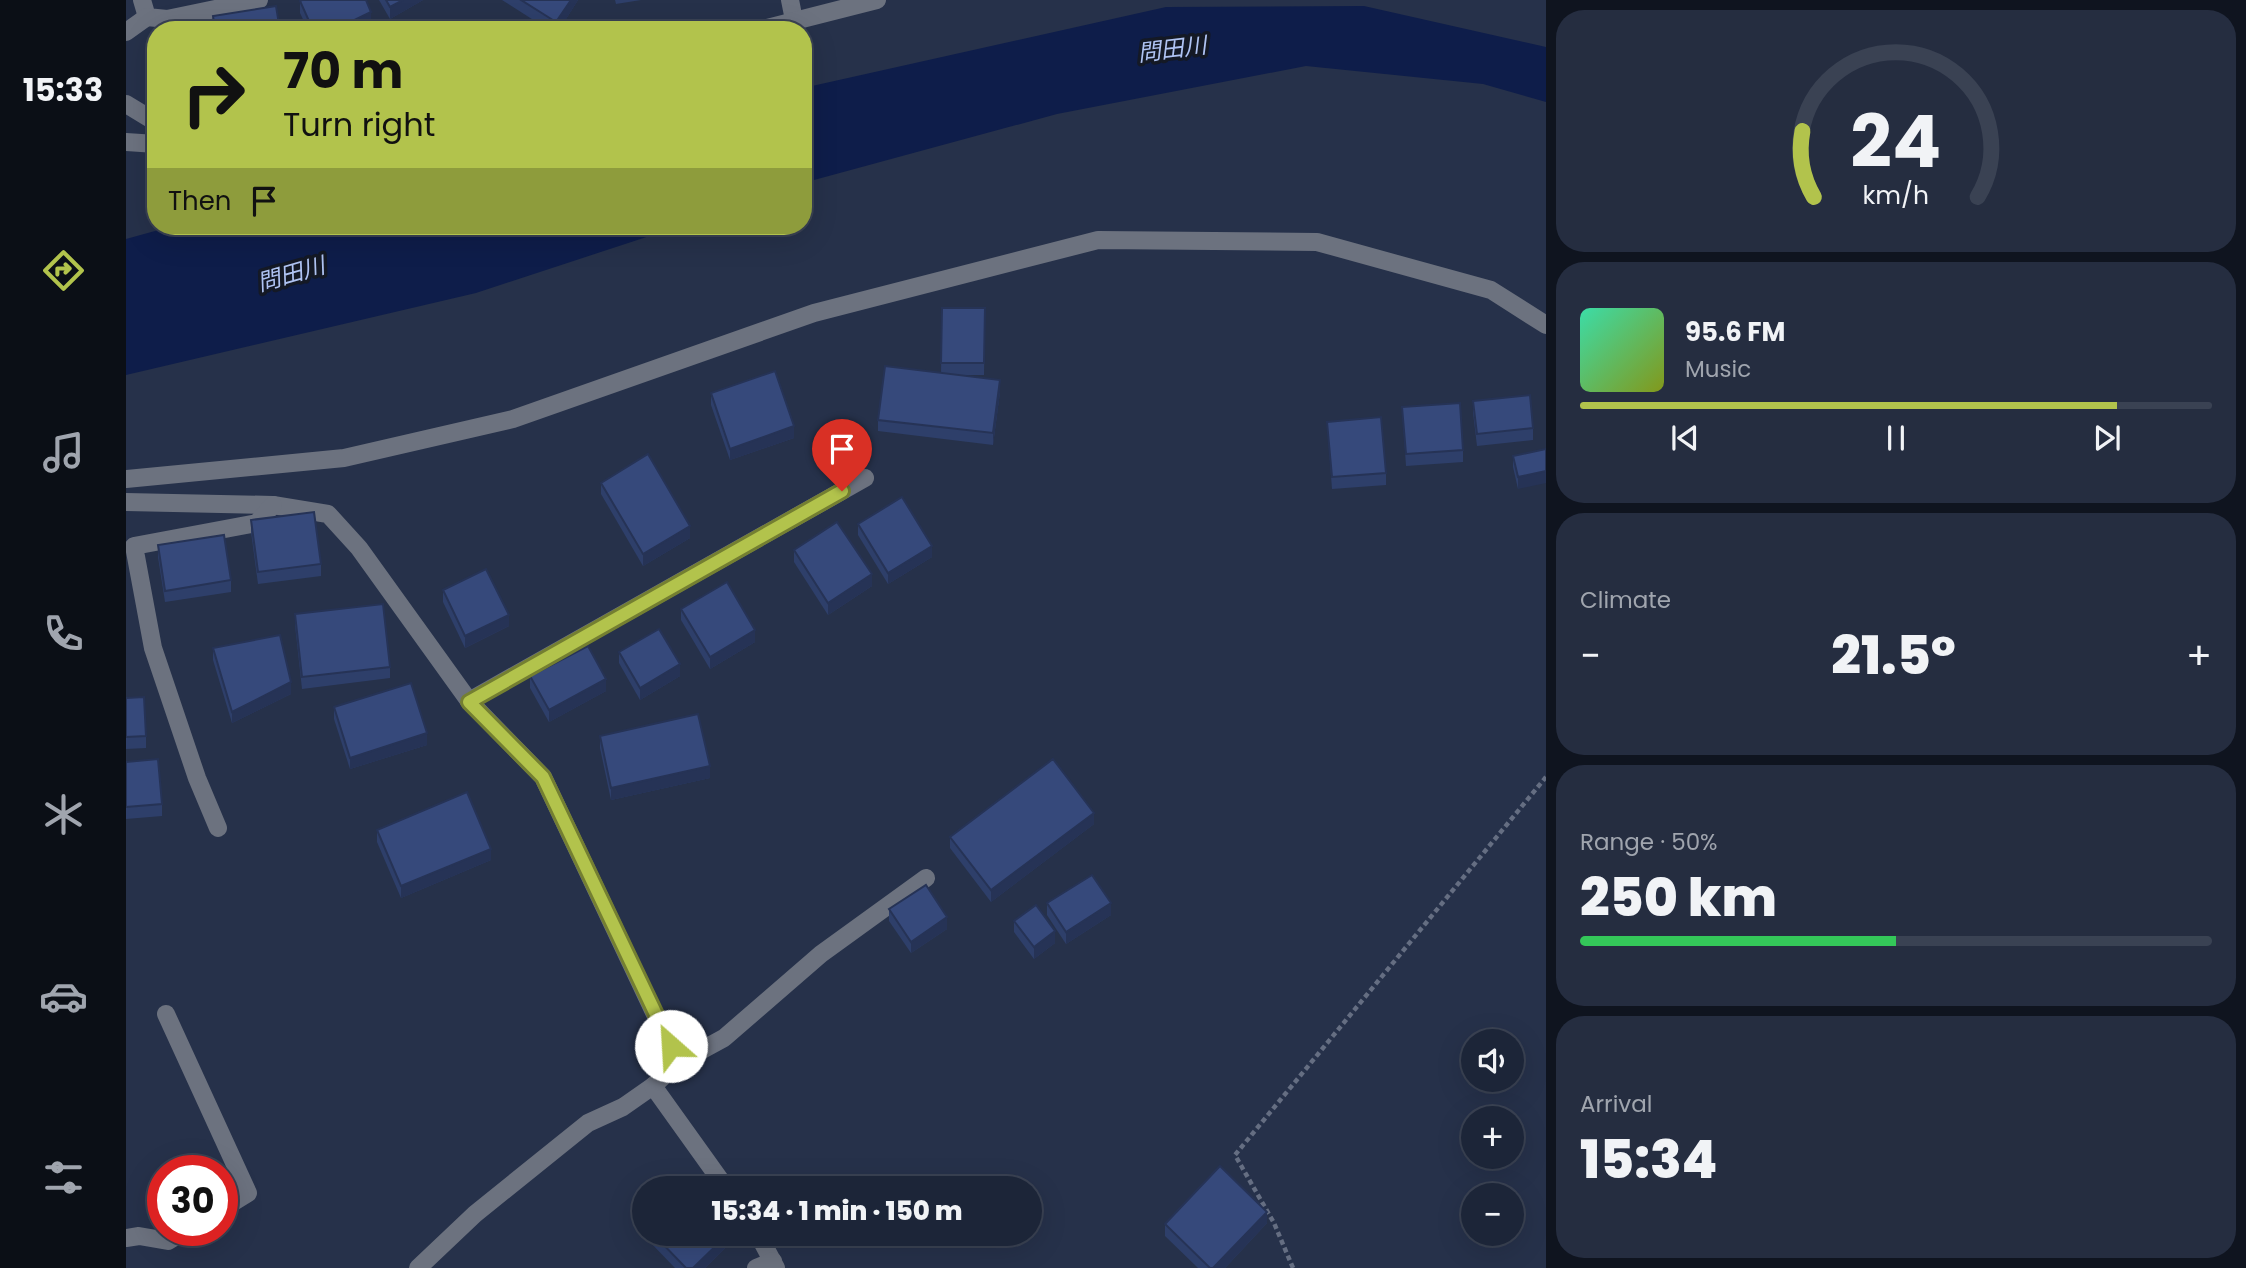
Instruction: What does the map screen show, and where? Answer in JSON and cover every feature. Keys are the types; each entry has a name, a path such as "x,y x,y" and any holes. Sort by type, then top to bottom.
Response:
{"street":[{"path":"126,32 144,9 167,19 259,0"},
{"path":"790,0 794,20"},
{"path":"790,21 877,0"},
{"path":"126,104 147,117"},
{"path":"126,142 147,143"},
{"path":"126,479 344,458 513,419 814,313 1098,240 1317,243 1491,290 1546,325"},
{"path":"469,702 866,478"},
{"path":"126,502 273,505 328,514 359,548 469,702 543,777 678,1063"},
{"path":"218,828 197,778 153,648 134,546 257,523 273,505"},
{"path":"418,1268 475,1214 589,1123 623,1107 653,1086 678,1063 724,1038 821,954 926,878"},
{"path":"166,1014 231,1155"},
{"path":"653,1086 717,1176"},
{"path":"238,1171 248,1193 238,1199"},
{"path":"126,1238 147,1237"},
{"path":"756,1268 775,1264 765,1246"}],"path":[{"path":"1293,1268 1274,1223 1235,1154 1546,777"}],"water":[{"name":"問田川","path":"1364,6 1546,47 1546,102 1483,84 1306,66 1057,114 812,181 812,86 1166,7"},
{"name":"問田川","path":"147,233 653,235 476,293 126,375 126,239"}],"building":[{"path":"366,0 371,12 352,21 309,21 300,1"},
{"path":"386,0 403,0 390,7"},
{"path":"521,0 571,0 554,21"},
{"path":"276,6 278,21 214,21 213,16"},
{"path":"942,308 985,308 984,363 941,363"},
{"path":"885,366 1000,380 993,433 878,420"},
{"path":"775,371 794,426 730,449 711,393"},
{"path":"1530,395 1533,428 1477,434 1473,401"},
{"path":"1460,403 1463,450 1406,454 1402,407"},
{"path":"1381,417 1386,473 1332,477 1327,422"},
{"path":"1546,449 1546,471 1518,477 1513,456"},
{"path":"648,454 690,526 643,554 601,483"},
{"path":"902,497 932,546 888,573 858,524"},
{"path":"314,512 321,564 258,572 251,520"},
{"path":"837,522 872,574 828,603 794,550"},
{"path":"224,535 231,580 165,591 158,545"},
{"path":"486,569 509,615 465,636 443,590"},
{"path":"727,582 755,630 710,657 681,609"},
{"path":"383,604 390,667 302,677 295,614"},
{"path":"659,629 680,664 640,688 619,652"},
{"path":"280,635 291,682 232,712 213,648"},
{"path":"588,646 606,679 549,710 530,676"},
{"path":"411,683 427,733 350,758 334,707"},
{"path":"144,697 146,736 126,737 126,698"},
{"path":"698,714 710,766 611,788 600,736"},
{"path":"158,759 162,804 126,807 126,762"},
{"path":"1053,759 1094,813 991,890 950,837"},
{"path":"467,792 491,849 401,886 377,830"},
{"path":"1092,875 1111,903 1066,932 1047,903"},
{"path":"926,885 947,917 911,942 889,909"},
{"path":"1036,905 1055,931 1034,947 1014,921"},
{"path":"1220,1166 1267,1212 1213,1268 1210,1268 1165,1224"},
{"path":"665,1246 716,1246 693,1268 686,1268"}],"route":[{"path":"671,1046 543,777 469,702 842,491"}]}
